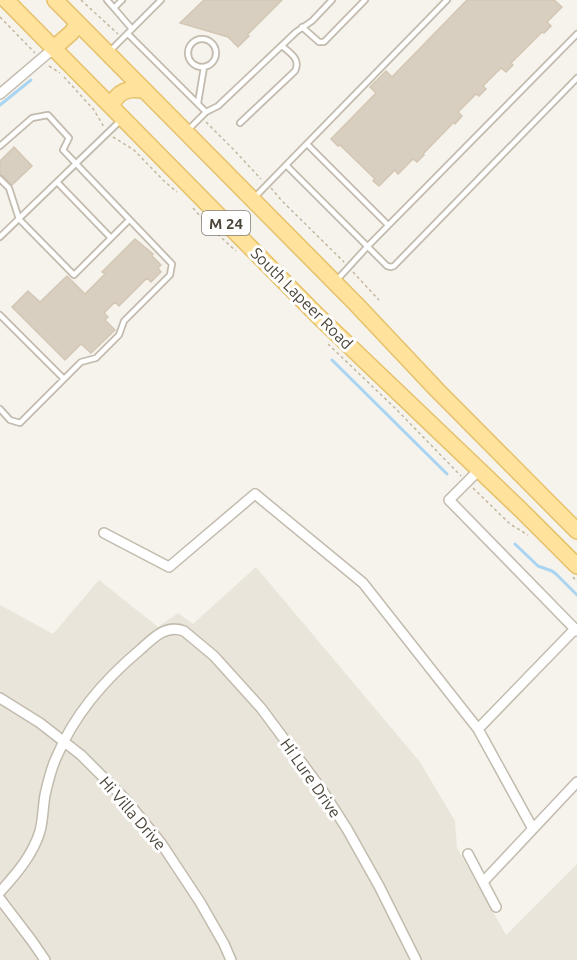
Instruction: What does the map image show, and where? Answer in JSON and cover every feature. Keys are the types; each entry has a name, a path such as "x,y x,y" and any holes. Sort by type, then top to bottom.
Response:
{"main road":[{"name":"South Lapeer Road","path":"6,0 318,316 577,566"},
{"name":"South Lapeer Road","path":"54,0 577,531"},
{"path":"54,48 78,24"},
{"path":"112,106 114,100 123,91 136,89 145,91"},
{"path":"442,435 453,436 459,433 468,421"}],"street":[{"path":"0,94 54,48"},
{"path":"478,729 576,630 449,500 479,470"},
{"path":"104,533 169,567 255,494 363,584 478,729 533,829"},
{"name":"Hi Lure Drive","path":"64,741 83,708 117,670 158,634 169,629 184,631 214,656 261,708 322,790 379,886 416,960"},
{"name":"Hi Villa Drive","path":"0,698 64,741 127,801 161,843 200,902 231,960"},
{"path":"0,892 25,861 40,831 50,774 64,741"},
{"path":"483,882 577,782"},
{"path":"468,854 495,907"},
{"path":"0,900 45,960"}],"lane":[{"path":"107,0 132,29"},
{"path":"114,8 122,0"},
{"path":"108,54 161,0"},
{"path":"185,133 206,112 218,106 302,27 312,21 332,0"},
{"path":"302,27 320,42 324,42 365,0"},
{"path":"252,200 447,0"},
{"path":"128,34 206,112"},
{"path":"334,282 577,34"},
{"path":"203,39 212,43 216,51 215,60 204,68 195,66 188,55 191,45 203,39"},
{"path":"240,123 295,71 298,65 297,60 282,46"},
{"path":"198,104 204,68"},
{"path":"286,165 367,247 391,267 577,78"},
{"path":"0,146 32,118 48,115 69,138 63,150 171,264 170,275 124,321 119,335 96,358 81,362 20,423 10,420 0,410"},
{"path":"0,237 123,118"},
{"path":"307,144 388,225"},
{"path":"0,180 9,188 19,219 74,275 129,220"},
{"path":"57,182 111,238"},
{"path":"0,315 64,379"}],"path":[{"path":"81,0 123,39"},
{"path":"0,17 34,53"},
{"path":"201,117 379,300"}],"shaded area":[{"path":"256,567 420,762 455,821 457,848 506,935 577,864 577,960 0,960 0,605 53,634 99,580 158,627 178,613 193,624"}],"building":[{"path":"204,0 282,0 238,47 228,37 180,23"},
{"path":"467,0 554,0 562,7 547,22 551,26 511,63 513,65 506,72 501,68 483,86 486,89 479,96 476,94 458,112 462,116 417,162 413,159 398,174 395,170 379,186 373,181 375,179 331,139 376,93 370,87 386,71 392,77"},
{"path":"14,147 32,166 12,185 0,175 0,161"},
{"path":"135,239 153,254 152,256 161,265 158,268 161,272 151,282 147,278 119,306 115,302 104,313 108,317 105,320 115,330 91,353 81,344 65,360 12,307 28,291 40,302 67,276 85,294 105,274 102,272"}],"waterway":[{"path":"0,105 31,80"},
{"path":"332,360 447,474"},
{"path":"515,544 538,566 556,574 577,595"}]}
